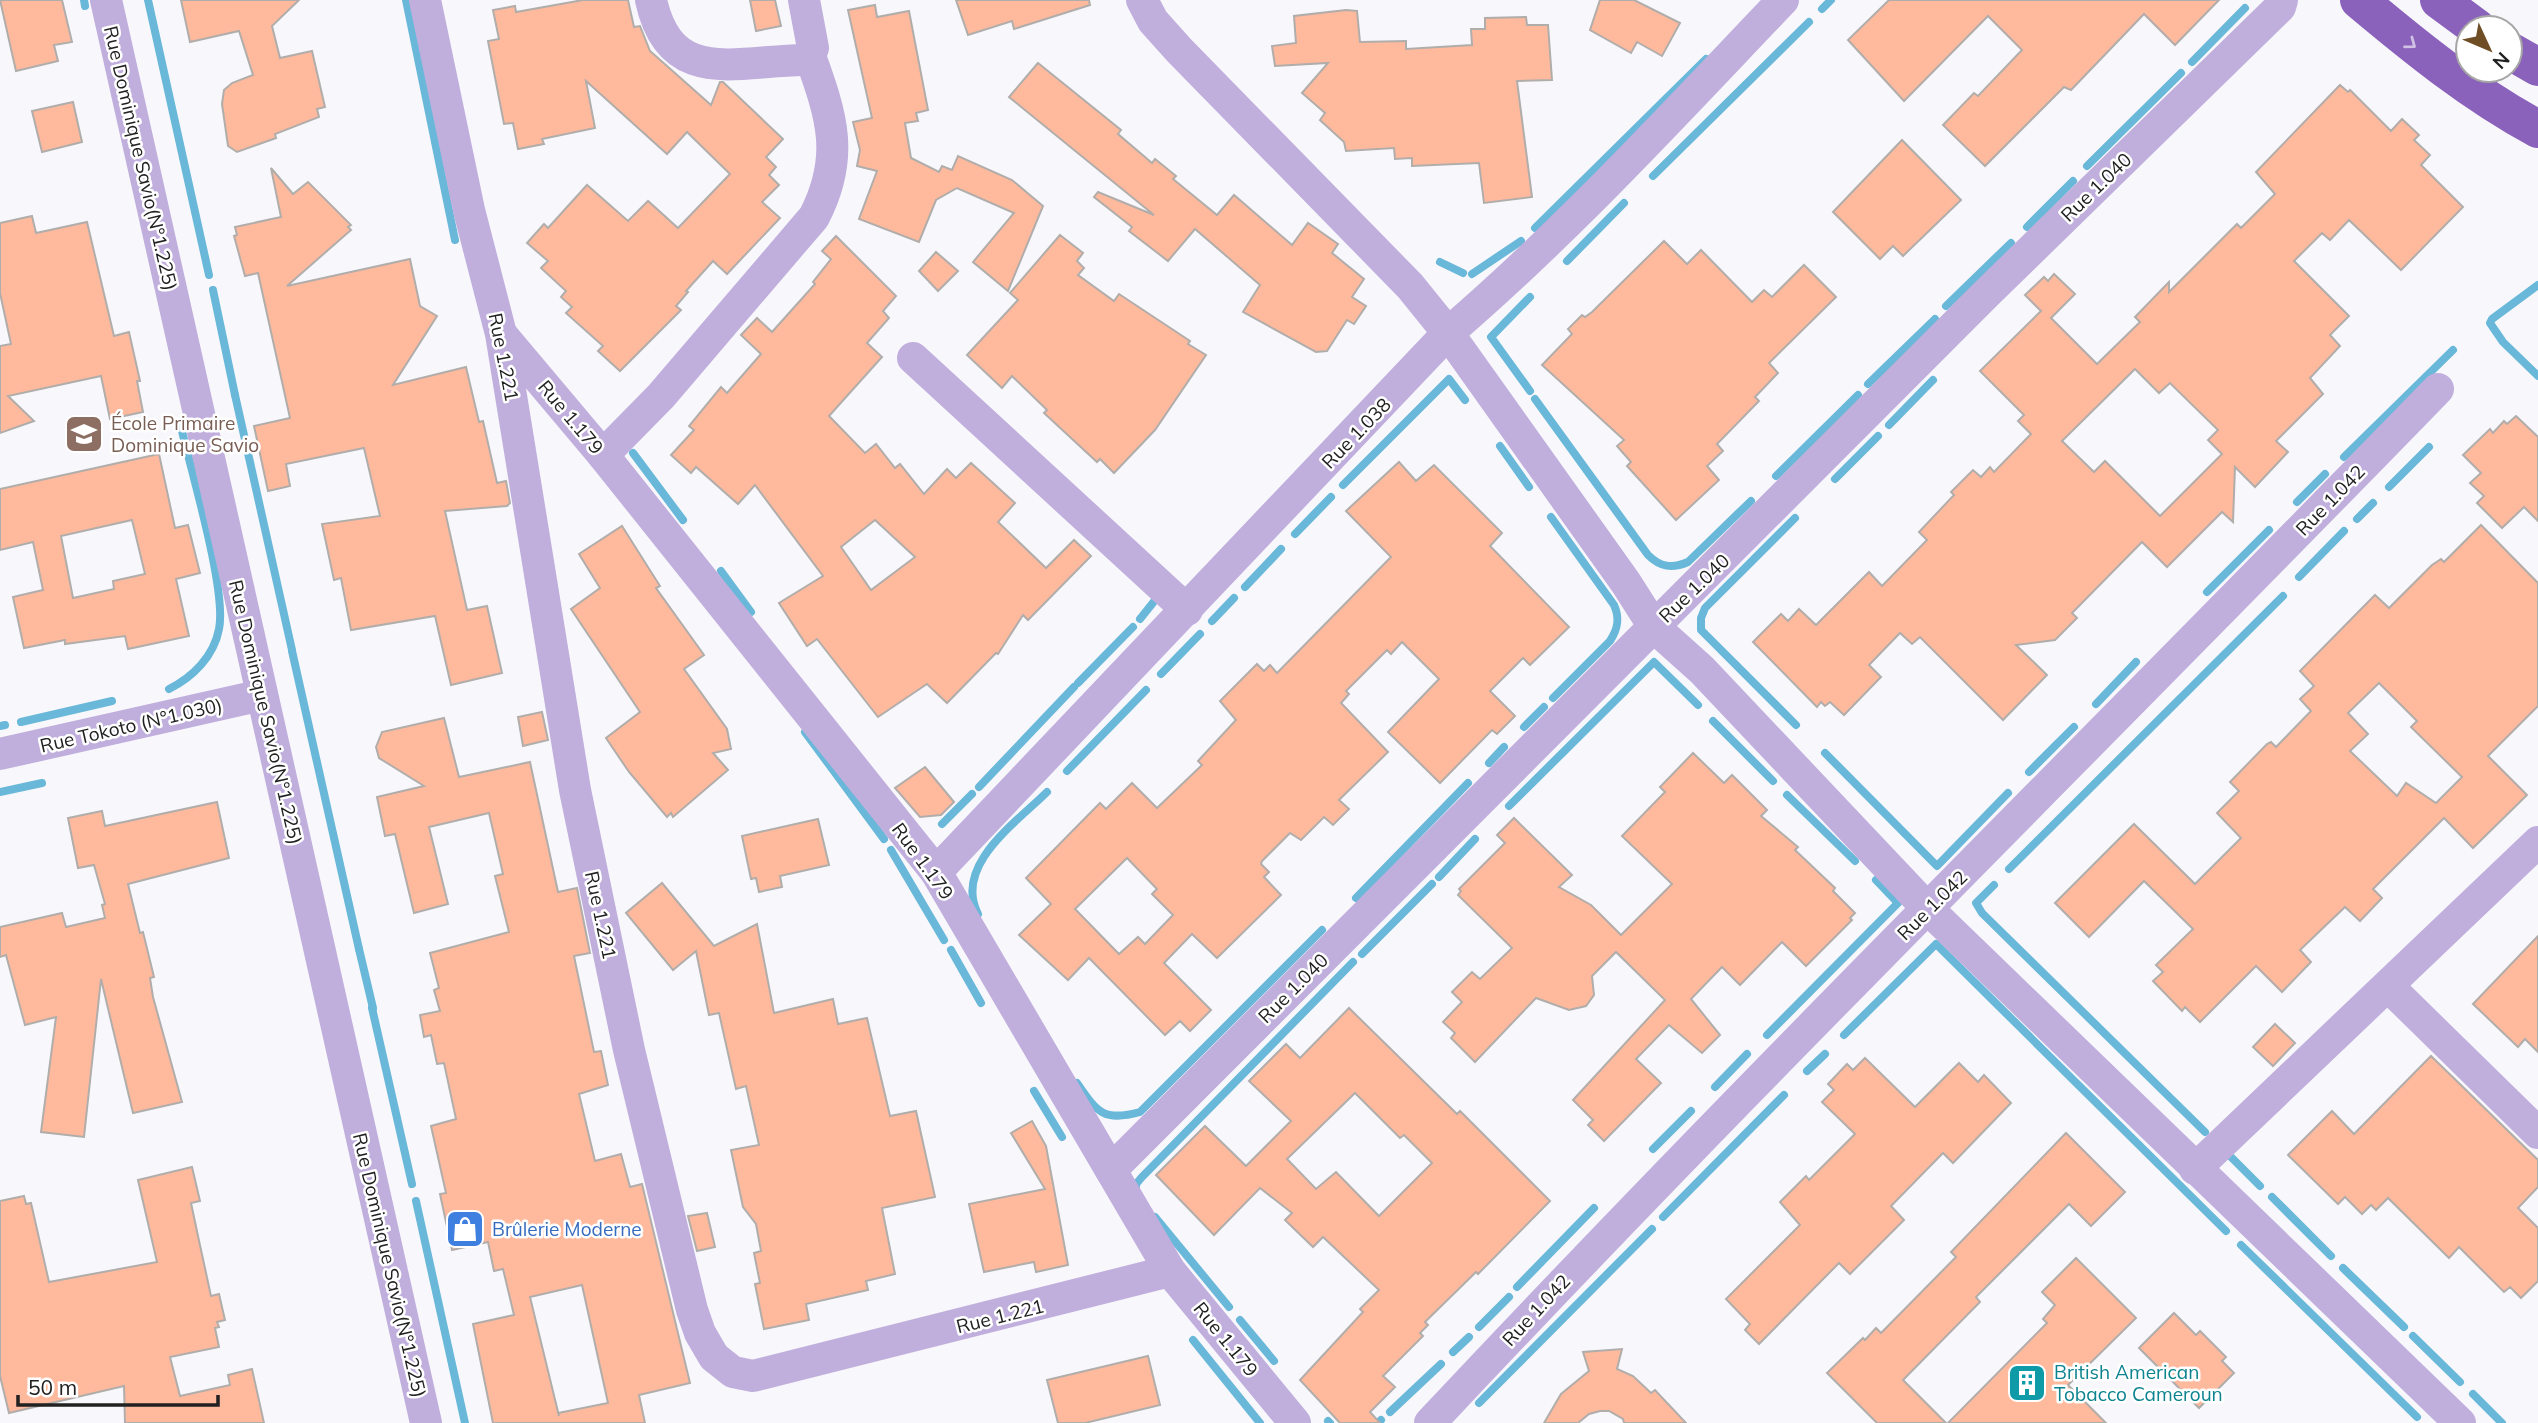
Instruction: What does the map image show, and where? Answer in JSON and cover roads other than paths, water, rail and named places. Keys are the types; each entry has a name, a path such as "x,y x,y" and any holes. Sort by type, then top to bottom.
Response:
{"highway":[{"path":"2359,0 2459,79 2538,129"},
{"path":"2439,0 2458,14"}],"street":[{"name":"Rue Dominique Savio(N°1.225)","path":"106,0 426,1423"},
{"name":"Rue 1.221","path":"425,0 469,210 501,334 578,804 629,1050 692,1310 714,1357 733,1372 753,1376 1170,1271"},
{"path":"651,0 664,38 676,52 694,59 731,65 803,60 810,55 813,48 804,0"},
{"path":"1142,0 1153,21 1179,51 1410,286 1448,332 1626,583 1654,627 1702,670 1928,909 2460,1423"},
{"name":"Rue 1.038","path":"936,872 1448,332 1506,283 1615,176 1783,0"},
{"name":"Rue 1.040","path":"1111,1170 2281,4"},
{"path":"603,455 661,396 814,217 825,194 834,155 824,95 810,55"},
{"name":"Rue 1.179","path":"501,334 603,455 936,872 1170,1271 1294,1423"},
{"path":"913,358 1187,610"},
{"name":"Rue 1.042","path":"1430,1423 1635,1204 2438,389"},
{"name":"Rue Tokoto (N°1.030)","path":"0,754 262,695"},
{"path":"2195,1169 2389,987 2538,842"},
{"path":"2389,987 2538,1133"}],"waterway":[{"path":"84,0 85,6"},
{"path":"148,0 209,275"},
{"path":"406,0 455,240"},
{"path":"1822,9 1831,0"},
{"path":"2192,62 2245,8"},
{"path":"1653,176 1809,22"},
{"path":"1535,228 1706,59"},
{"path":"2087,166 2181,73"},
{"path":"2027,227 2073,181"},
{"path":"1567,261 1624,203"},
{"path":"1472,274 1521,241"},
{"path":"1946,306 2011,243"},
{"path":"1440,262 1463,273"},
{"path":"2538,285 2490,323 2503,342 2538,376"},
{"path":"213,290 235,395"},
{"path":"1530,297 1491,337 1530,391"},
{"path":"1868,384 1935,319"},
{"path":"2344,457 2453,350"},
{"path":"1343,485 1449,379 1465,400"},
{"path":"1889,425 1933,380"},
{"path":"235,395 292,650"},
{"path":"1776,476 1858,395"},
{"path":"1535,399 1648,555 1657,562 1666,566 1688,562 1751,501"},
{"path":"169,689 194,672 207,657 219,629 220,611 213,560 181,427"},
{"path":"1835,479 1878,436"},
{"path":"1500,446 1529,487"},
{"path":"2389,487 2429,447"},
{"path":"633,453 683,520"},
{"path":"2297,502 2325,474"},
{"path":"1295,534 1331,497"},
{"path":"2357,519 2373,503"},
{"path":"1551,517 1614,605 1617,619 1610,641 1553,698"},
{"path":"1795,518 1705,608 1701,618 1701,630 1796,725"},
{"path":"2207,592 2269,530"},
{"path":"2299,577 2344,531"},
{"path":"1245,587 1281,549"},
{"path":"721,571 751,612"},
{"path":"2009,869 2283,596"},
{"path":"1212,621 1234,598"},
{"path":"1140,619 1156,599"},
{"path":"1078,683 1133,627"},
{"path":"1161,674 1200,634"},
{"path":"292,651 359,949"},
{"path":"1509,806 1654,662 1698,705"},
{"path":"2096,704 2136,662"},
{"path":"979,787 1074,687"},
{"path":"1067,771 1146,690"},
{"path":"21,722 112,701"},
{"path":"1524,727 1544,707"},
{"path":"1713,721 1773,781"},
{"path":"0,726 5,725"},
{"path":"2029,772 2074,727"},
{"path":"805,732 884,839"},
{"path":"1489,763 1504,747"},
{"path":"1825,753 1937,866 2008,793"},
{"path":"0,792 42,783"},
{"path":"1356,898 1468,783"},
{"path":"978,914 973,896 974,878 981,862 1005,831 1047,792"},
{"path":"942,824 972,794"},
{"path":"1787,795 1855,861"},
{"path":"1439,877 1475,839"},
{"path":"891,850 944,940"},
{"path":"1767,1035 1898,903 1876,880"},
{"path":"1362,954 1432,884"},
{"path":"1994,885 1976,903 1982,913 2205,1132"},
{"path":"1077,1083 1102,1112 1117,1116 1140,1112 1322,930"},
{"path":"1844,1035 1936,944 2226,1231"},
{"path":"359,949 373,1008"},
{"path":"951,950 981,1003"},
{"path":"1136,1192 1136,1184 1142,1177 1353,962"},
{"path":"372,1008 412,1184"},
{"path":"1715,1087 1747,1054"},
{"path":"1807,1071 1825,1054"},
{"path":"1034,1091 1062,1137"},
{"path":"1663,1217 1784,1095"},
{"path":"1653,1149 1691,1111"},
{"path":"2225,1151 2260,1186"},
{"path":"2272,1197 2331,1256"},
{"path":"416,1201 465,1423"},
{"path":"1517,1287 1594,1208"},
{"path":"1155,1217 1229,1307"},
{"path":"1479,1403 1652,1229"},
{"path":"2241,1245 2417,1417"},
{"path":"2343,1268 2404,1327"},
{"path":"1479,1327 1509,1297"},
{"path":"1240,1320 1274,1361"},
{"path":"2413,1336 2460,1382"},
{"path":"1453,1352 1469,1337"},
{"path":"1193,1340 1260,1423"},
{"path":"1390,1412 1441,1364"},
{"path":"2473,1394 2502,1423"},
{"path":"1378,1423 1381,1420"}],"place":[{"name":"École Primaire Dominique Savio","path":"84,434"},
{"name":"Brûlerie Moderne","path":"465,1229"},
{"name":"British American Tobacco Cameroun","path":"2027,1383"}]}
